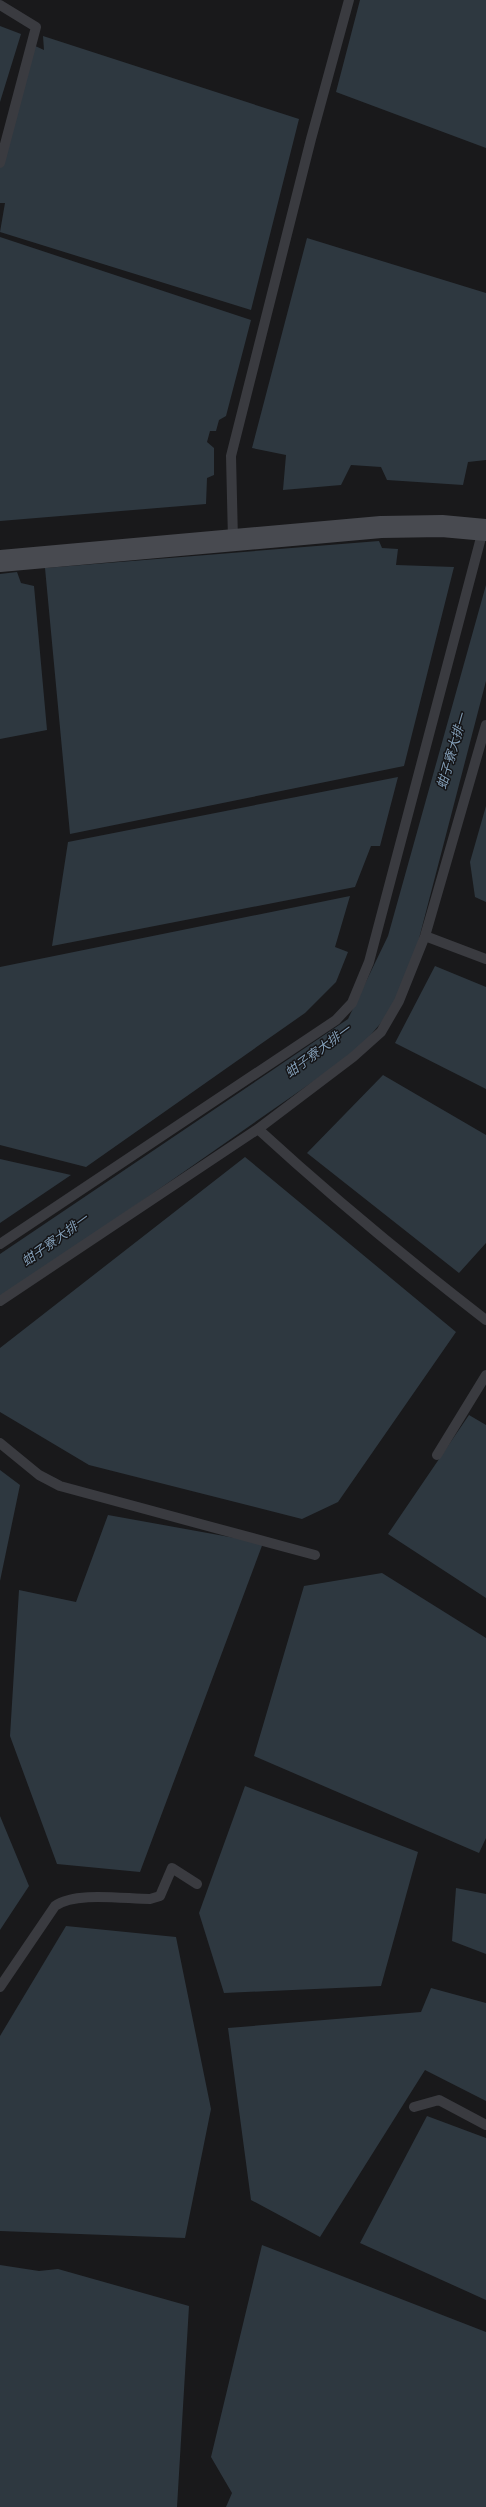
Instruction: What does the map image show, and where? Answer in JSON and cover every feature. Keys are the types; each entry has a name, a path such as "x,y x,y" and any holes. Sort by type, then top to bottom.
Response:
{"street":[{"path":"0,561 382,527 442,526 485,530"}],"lane":[{"path":"233,540 231,456 311,139 349,0"},
{"path":"0,5 36,27 0,164"},
{"path":"0,1244 336,1020 352,1003 369,962 485,530"},
{"path":"0,1300 258,1128 353,1057 380,1032 399,1001 425,936 486,725"},
{"path":"425,936 486,959"},
{"path":"258,1128 336,1200 413,1264 486,1320"},
{"path":"437,1455 486,1375"},
{"path":"0,1443 39,1475 60,1486 315,1555"},
{"path":"0,1987 55,1906 63,1900 80,1898 150,1899 160,1896 172,1868 197,1884"},
{"path":"414,2107 438,2100 486,2125"}],"water":[{"path":"360,0 486,0 486,148 336,92"},
{"path":"0,26 21,34 0,102"},
{"path":"43,36 299,119 251,310 0,232 5,203 0,203 0,159 33,45 44,50"},
{"path":"0,237 251,320 226,416 219,420 216,431 210,431 207,442 214,448 214,475 207,478 206,504 0,521"},
{"path":"307,238 486,293 486,460 468,462 463,485 387,480 381,467 351,465 341,485 283,490 286,455 252,448"},
{"path":"379,541 382,548 398,549 396,565 454,567 404,766 70,834 45,568"},
{"path":"17,572 21,583 34,586 47,730 0,739 0,574"},
{"name":"蚶子寮大排一","path":"486,585 486,681 415,954 392,1010 357,1051 0,1300 0,1254 348,1019 388,936"},
{"path":"398,777 380,846 371,846 355,887 52,946 68,842"},
{"path":"486,806 486,902 475,897 470,862"},
{"path":"350,896 335,947 348,952 336,982 305,1013 86,1167 0,1145 0,967"},
{"path":"435,966 486,987 486,1089 395,1043"},
{"path":"383,1075 486,1135 486,1243 459,1273 307,1153"},
{"path":"245,1157 456,1332 338,1502 302,1519 89,1465 0,1412 0,1348"},
{"path":"0,1159 71,1175 0,1223"},
{"path":"469,1415 486,1425 486,1598 388,1534"},
{"path":"0,1470 20,1485 0,1581"},
{"path":"108,1515 263,1543 140,1872 57,1864 10,1736 19,1590 76,1602"},
{"path":"382,1573 486,1638 486,1838 479,1853 254,1756 304,1586"},
{"path":"245,1786 418,1852 381,1986 224,1993 199,1913"},
{"path":"0,1816 29,1886 0,1930"},
{"path":"456,1888 486,1894 486,1954 452,1941"},
{"path":"66,1926 176,1937 211,2109 185,2238 0,2231 0,2036"},
{"path":"431,1988 486,2003 486,2101 425,2070 320,2237 251,2200 228,2028 421,2012"},
{"path":"427,2116 486,2138 486,2300 360,2243"},
{"path":"262,2245 486,2332 486,2507 226,2507 232,2493 211,2457"},
{"path":"0,2265 39,2271 58,2269 189,2306 177,2507 0,2507"}]}
